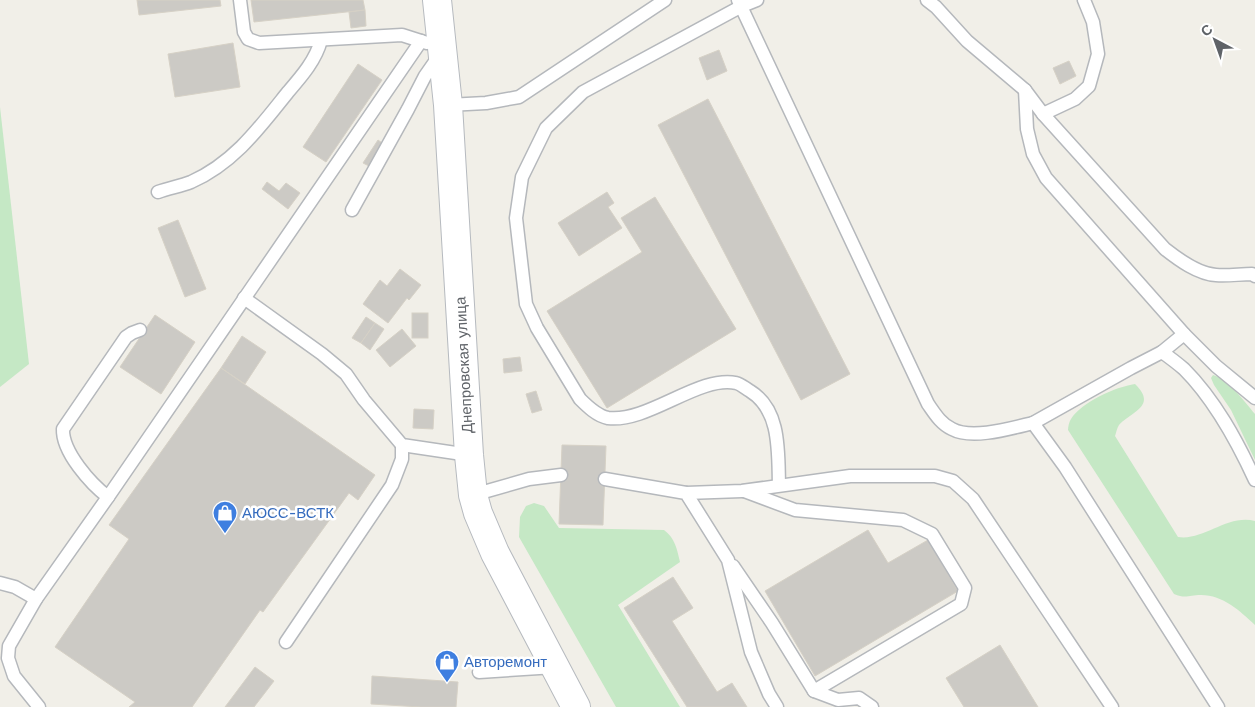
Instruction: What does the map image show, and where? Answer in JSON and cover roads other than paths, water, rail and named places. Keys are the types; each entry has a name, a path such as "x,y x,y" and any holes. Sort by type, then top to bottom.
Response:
{"main road":[{"name":"Днепровская улица","path":"437,0 433,45 448,105 473,495 478,513 495,553 576,707"}],"lane":[{"path":"240,0 244,32 248,39 259,43 402,34 433,45"},
{"path":"448,105 486,103 519,97 665,0"},
{"path":"756,0 740,3 584,92 546,128 522,177 516,218 526,304 537,328 580,398 589,408 607,418 629,417 716,383 737,384 759,397 772,416 778,449 779,485"},
{"path":"927,0 936,7 967,41 1025,90 1043,114 1165,249 1188,265 1214,275 1252,274 1255,276"},
{"path":"1043,114 1074,99 1089,86 1098,54 1093,22 1084,0"},
{"path":"740,3 928,404 939,420 953,430 972,434 1033,423 1162,352 1184,334"},
{"path":"158,192 191,182 224,162 249,141 294,85 318,51 321,40"},
{"path":"352,210 425,76 433,45"},
{"path":"40,707 5,668 9,646 36,599 244,298 433,45"},
{"path":"1025,90 1027,129 1033,154 1046,178 1184,334 1216,366 1255,398"},
{"path":"244,298 322,354 346,374 364,400 402,445 402,459 392,485 286,642"},
{"path":"108,497 97,489 79,466 63,438 64,430 126,337 140,330"},
{"path":"1162,352 1183,368 1200,388 1236,439 1255,480"},
{"path":"1033,423 1066,468 1218,707"},
{"path":"402,445 469,455"},
{"path":"473,495 529,479 560,475"},
{"path":"605,479 686,493 742,491 850,476 935,476 953,481 973,499 1112,707"},
{"path":"742,491 794,510 903,520 932,534 965,588 962,604 814,691"},
{"path":"686,493 728,560 772,623 814,691 838,700 859,698 872,707"},
{"path":"728,560 751,652 769,694 777,707"},
{"path":"0,583 15,587 36,599"},
{"path":"479,672 555,667"}],"place":[{"name":"АЮСС-ВСТК","path":"225,534"},
{"name":"Авторемонт","path":"447,683"}]}
